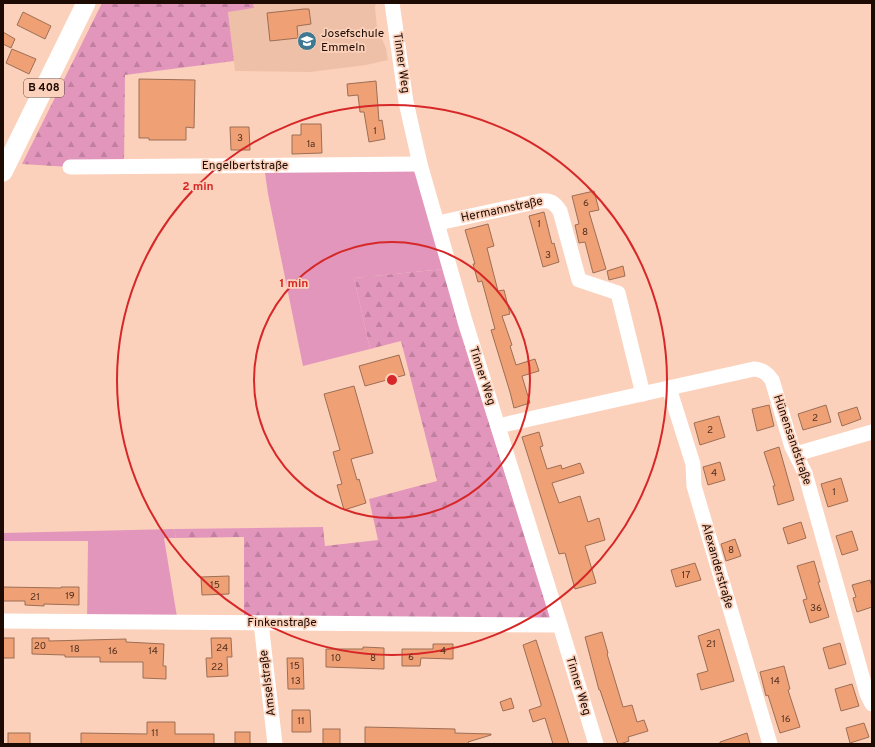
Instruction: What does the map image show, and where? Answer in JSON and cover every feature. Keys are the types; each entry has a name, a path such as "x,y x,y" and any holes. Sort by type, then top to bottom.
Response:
{"main road":[{"name":"B 408","path":"3,172 86,3"}],"street":[{"name":"Tinner Weg","path":"392,3 406,102 420,164 465,321 596,744"},
{"name":"Engelbertstraße","path":"70,167 420,164"},
{"name":"Hermannstraße","path":"438,223 540,201 549,200 555,204 560,211 579,280 618,293 643,394"},
{"name":"Hünensandstraße","path":"498,426 754,369 762,370 768,374 772,380 792,446 805,473 867,694 872,704"},
{"name":"Alexanderstraße","path":"669,388 693,464 694,486 770,744"},
{"path":"796,454 872,432"},
{"name":"Finkenstraße","path":"3,621 560,625"},
{"name":"Amselstraße","path":"261,623 275,744"}],"shaded area":[{"name":"Josefschule Emmeln","path":"253,3 376,3 377,28 386,48 388,60 366,65 310,72 235,71 228,11 254,8"}],"green space":[{"path":"102,3 253,3 254,8 228,12 234,61 125,75 124,166 70,167 22,164"},
{"path":"410,165 420,182 444,269 354,278 370,349 303,366 268,194 264,166"},
{"path":"444,269 458,325 553,625 244,623 244,537 176,538 174,529 323,527 325,546 378,540 369,499 437,481 401,341 370,349 354,278"},
{"path":"174,529 176,538 164,538 178,623 87,622 88,541 3,541 3,533"}],"building":[{"path":"309,9 311,24 297,26 298,38 270,41 267,13"},
{"path":"23,12 51,26 45,39 17,25"},
{"path":"3,32 15,39 11,48 3,44"},
{"path":"12,49 36,59 29,74 6,63"},
{"path":"139,79 195,80 194,128 186,127 186,140 149,140 149,138 139,138"},
{"path":"376,81 379,121 382,120 385,139 369,142 364,112 360,112 358,95 348,96 347,84"},
{"path":"301,124 321,124 322,153 292,154 292,135 301,135"},
{"path":"230,127 249,127 250,150 231,150"},
{"path":"594,191 599,210 589,212 606,269 593,273 585,242 579,243 575,225 579,224 572,196"},
{"path":"544,212 552,244 554,243 559,262 543,267 529,216"},
{"path":"488,224 494,246 487,248 498,291 504,290 510,314 502,316 512,345 510,346 516,365 535,359 539,371 522,376 530,403 514,408 491,330 495,329 482,281 478,282 473,264 475,264 465,230"},
{"path":"623,266 625,276 609,280 607,271"},
{"path":"399,355 405,375 365,386 359,366"},
{"path":"354,386 373,453 351,459 366,503 344,510 337,485 342,484 333,452 340,450 324,394"},
{"path":"769,405 774,426 757,431 752,409"},
{"path":"826,405 831,422 803,430 798,414"},
{"path":"857,407 861,419 842,426 838,413"},
{"path":"719,416 725,437 700,445 694,423"},
{"path":"539,432 543,446 540,447 547,469 561,465 562,469 580,463 584,473 552,483 559,503 580,496 588,522 599,518 605,540 585,546 596,583 575,589 565,553 559,554 522,437"},
{"path":"779,447 794,500 778,505 773,486 775,486 764,452"},
{"path":"720,462 725,480 708,485 703,467"},
{"path":"841,478 848,501 828,507 821,484"},
{"path":"801,522 806,538 788,544 783,528"},
{"path":"852,531 858,550 842,555 836,536"},
{"path":"735,539 741,556 726,561 721,544"},
{"path":"814,561 820,582 818,582 829,617 810,623 803,600 807,599 797,566"},
{"path":"695,563 701,580 676,587 671,570"},
{"path":"229,576 229,594 202,595 201,577"},
{"path":"870,580 872,587 872,607 857,612 853,598 856,597 852,585"},
{"path":"3,587 79,587 79,605 25,605 25,601 3,601"},
{"path":"719,629 734,681 701,690 697,674 708,671 698,636"},
{"path":"602,632 623,707 632,705 637,722 644,720 648,731 628,737 629,741 620,744 618,744 599,690 585,637"},
{"path":"3,638 14,638 14,658 3,658"},
{"path":"32,638 49,638 49,641 126,639 126,642 164,644 163,666 166,666 166,679 143,678 143,662 100,662 100,657 65,657 65,655 32,654"},
{"path":"211,638 231,638 232,657 227,657 228,676 207,677 206,658 212,658"},
{"path":"536,640 569,744 553,744 545,718 533,722 529,710 541,706 541,704 523,645"},
{"path":"840,643 846,664 829,669 823,648"},
{"path":"433,644 453,644 453,659 421,658 420,666 402,666 402,649 433,649"},
{"path":"363,647 384,648 384,669 326,667 326,649 363,649"},
{"path":"287,658 303,658 304,689 288,689"},
{"path":"784,666 790,689 788,690 800,727 780,733 768,695 766,696 760,672"},
{"path":"852,684 859,706 841,711 835,689"},
{"path":"511,698 514,708 503,711 500,702"},
{"path":"292,710 310,710 311,732 292,732"},
{"path":"147,722 175,722 175,734 214,734 214,744 81,744 81,733 147,734"},
{"path":"864,723 869,737 850,743 846,728"},
{"path":"365,727 455,729 455,733 491,735 468,742 469,744 365,744"},
{"path":"323,729 340,729 340,744 323,744"},
{"path":"235,732 250,732 250,744 235,744"},
{"path":"8,733 30,733 30,744 8,744"},
{"path":"747,733 750,744 720,744 720,742"}],"place":[{"name":"Josefschule Emmeln","path":"307,41"}]}
